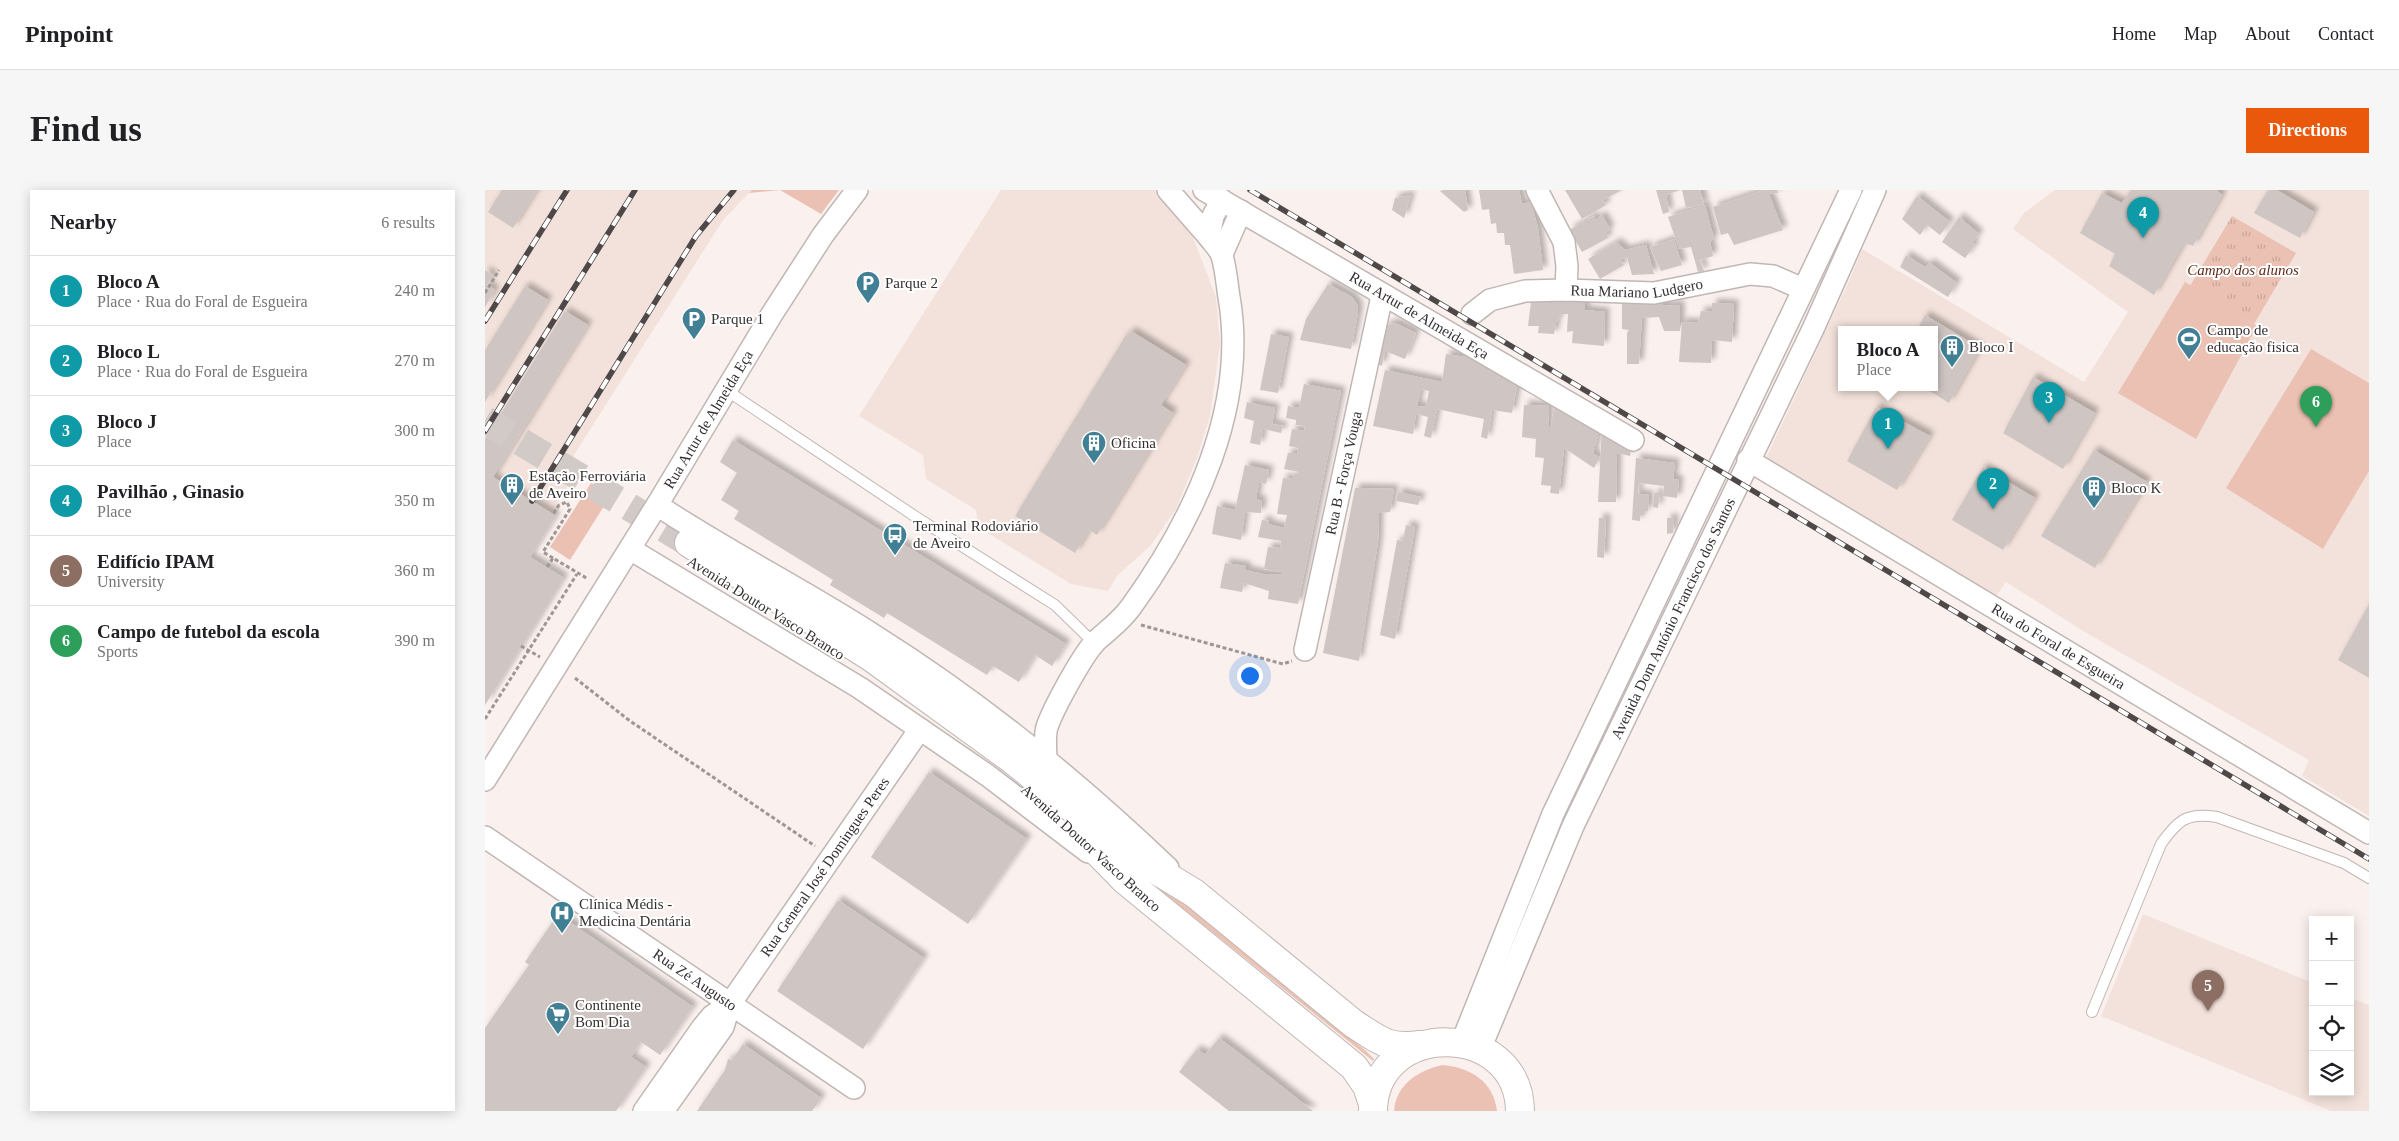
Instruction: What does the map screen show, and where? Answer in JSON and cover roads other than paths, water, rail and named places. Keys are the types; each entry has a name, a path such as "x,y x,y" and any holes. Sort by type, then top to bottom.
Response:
{"main road":[{"name":"Avenida Doutor Vasco Branco","path":"1373,1108 1367,1086 1354,1066 1126,881 1086,839 1003,770 864,669 685,550 871,657 1013,760 1128,853 1194,893 1354,1024 1383,1042 1399,1048 1441,1041 1471,1045"},
{"path":"1373,1108 1378,1085 1389,1068 1403,1054 1420,1045"},
{"path":"1471,1045 1495,1058 1507,1072 1516,1087 1520,1111"}],"street":[{"name":"Rua Artur de Almeida Eça","path":"485,780 550,663 630,549 726,390 823,236 857,190"},
{"path":"1046,761 1047,728 1062,696 1095,643 1121,620 1167,552 1205,475 1223,420 1233,370 1234,326 1222,254 1167,190"},
{"path":"1537,190 1564,242 1567,266 1566,290"},
{"name":"Avenida Dom António Francisco dos Santos","path":"1471,1045 1553,814 1851,190"},
{"name":"Avenida Dom António Francisco dos Santos","path":"1471,1045 1573,826 1748,460 1813,329 1875,190"},
{"name":"Rua Artur de Almeida Eça","path":"1213,195 1382,296 1633,440"},
{"path":"1209,238 1213,216 1213,195"},
{"path":"1222,254 1241,211"},
{"name":"Rua Mariano Ludgero","path":"1472,314 1490,300 1525,291 1566,290 1654,293 1750,274 1773,276 1803,288"},
{"name":"Rua B - Força Vouga","path":"1305,650 1382,296"},
{"name":"Rua do Foral de Esgueira","path":"1748,460 2369,833"},
{"name":"Avenida Doutor Vasco Branco","path":"657,505 875,636 942,681 1046,761 1140,842 1194,893"},
{"path":"630,549 860,688 987,775 1126,881"},
{"name":"Rua General José Domingues Peres","path":"663,1111 723,1027 730,1004 920,729"},
{"name":"Rua Zé Augusto","path":"485,837 854,1088"},
{"name":"Rua General José Domingues Peres","path":"644,1111 701,1028 711,1016 730,1004"}],"lane":[{"path":"726,390 916,517 1055,605 1095,643"},
{"path":"2092,1012 2161,844 2173,827 2185,818 2203,815 2217,817 2345,863 2369,878"}],"tunnel":[{"path":"485,420 689,543"}],"railway":[{"path":"485,321 567,190"},
{"path":"485,431 635,190"},
{"path":"532,501 696,236 734,190"},
{"path":"1250,190 2369,859"}],"place":[{"name":"Pavilhão , Ginasio","path":"2143,238"},
{"name":"Parque 2","path":"868,304"},
{"name":"Parque 1","path":"694,340"},
{"name":"Campo de educação fisica","path":"2189,360"},
{"name":"Bloco I","path":"1952,368"},
{"name":"Bloco J","path":"2049,423"},
{"name":"Campo de futebol da escola","path":"2316,427"},
{"name":"Bloco A","path":"1888,449"},
{"name":"Oficina","path":"1094,464"},
{"name":"Estação Ferroviária de Aveiro","path":"512,506"},
{"name":"Bloco L","path":"1993,509"},
{"name":"Bloco K","path":"2094,509"},
{"name":"Terminal Rodoviário de Aveiro","path":"895,556"},
{"name":"Clínica Médis - Medicina Dentária","path":"562,934"},
{"name":"Edifício IPAM","path":"2208,1011"},
{"name":"Continente Bom Dia","path":"558,1035"}],"park label":[{"name":"Campo dos alunos","path":"2243,270"}]}
